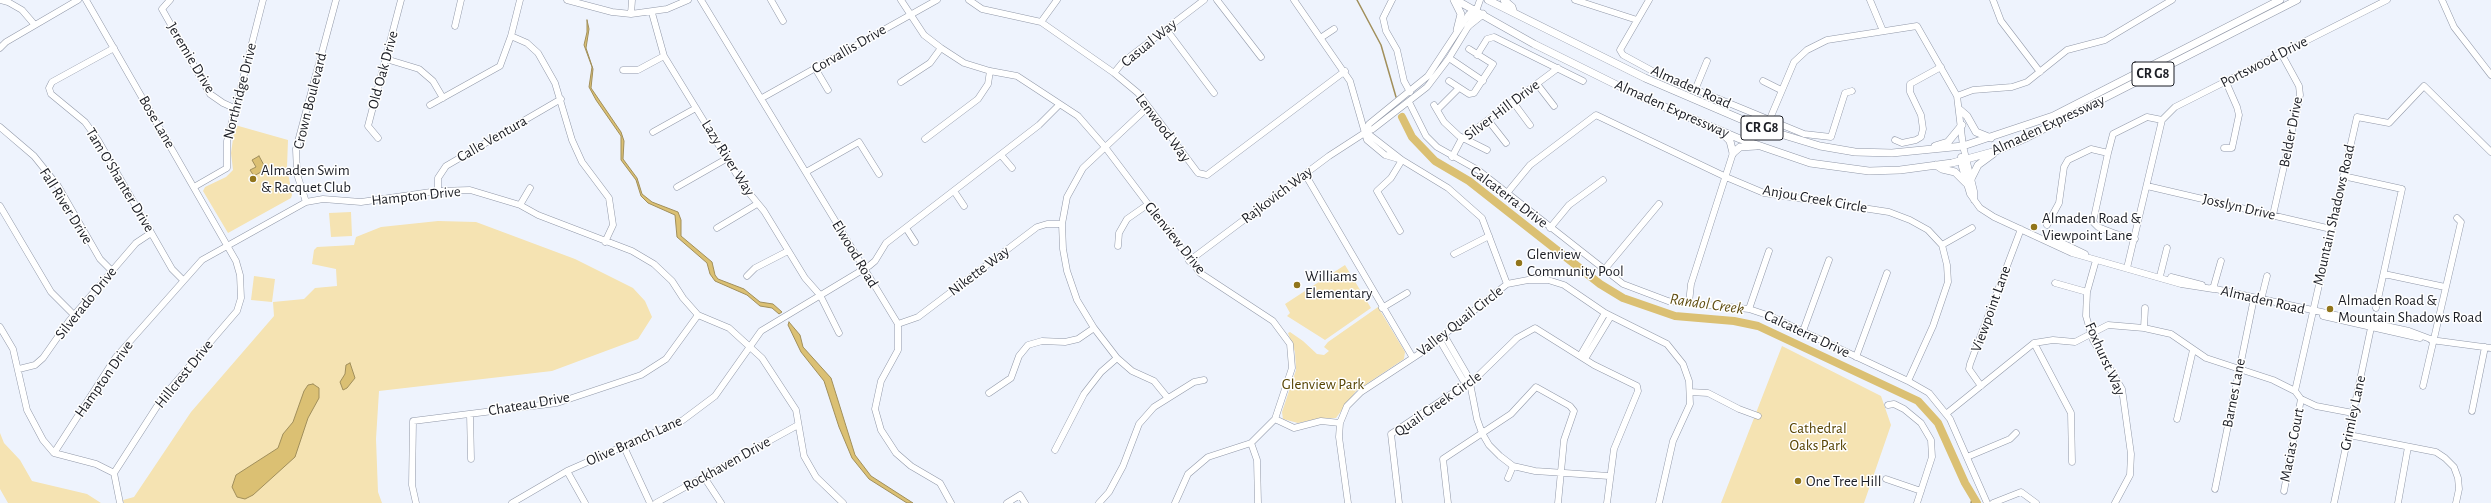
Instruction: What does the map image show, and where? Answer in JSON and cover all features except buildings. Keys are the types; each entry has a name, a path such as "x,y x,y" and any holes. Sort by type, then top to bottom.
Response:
{"main road":[{"name":"Almaden Expressway","path":"1455,0 1475,9 1534,44 1639,96 1758,146 1810,163 1852,170 1887,170 1936,165 1963,160 1996,151 2028,138 2297,0"},
{"path":"1455,0 1461,14 1457,30"},
{"name":"Almaden Expressway","path":"1488,0 1645,78 1748,123 1790,139 1855,152 1927,151 1964,146 1991,138 2060,113 2280,0"},
{"path":"1504,0 1512,7 1514,13"},
{"path":"1468,26 1483,14"},
{"path":"1960,110 1967,116 1976,132 1991,138"},
{"path":"1927,151 1948,142 1962,125"},
{"path":"1719,130 1730,141 1733,153 1740,147 1758,146"},
{"path":"1936,165 1942,169 1955,172 1969,181 1978,165 1996,151"}],"street":[{"path":"0,0 8,2 22,10 34,24"},
{"path":"0,48 6,42 34,24 78,0"},
{"name":"Bose Lane","path":"86,0 226,245"},
{"name":"Jeremie Drive","path":"170,0 162,9 210,94 223,103 234,108"},
{"name":"Northridge Drive","path":"194,187 227,168 227,141 234,108 263,0"},
{"name":"Crown Boulevard","path":"306,202 297,174 296,149 336,0"},
{"name":"Old Oak Drive","path":"378,138 368,126 401,0"},
{"path":"455,26 461,0"},
{"path":"430,105 500,66 511,36 520,0"},
{"path":"567,0 612,12 631,14 652,13 667,9 688,0"},
{"path":"631,14 632,0"},
{"name":"Elwood Road","path":"701,0 762,98 898,324"},
{"path":"770,0 783,21"},
{"name":"Glenview Drive","path":"901,0 924,35 941,48 964,63 990,71 1017,76 1059,105 1078,116 1105,147 1189,261 1200,273 1273,321 1290,344 1292,368 1275,419 1251,443 1208,457 1188,474 1175,503"},
{"name":"Corvallis Drive","path":"762,98 909,14 937,0"},
{"name":"Lenwood Way","path":"968,0 982,9 1042,22 1114,73 1138,93 1198,173 1207,175 1345,71"},
{"path":"1042,22 1057,0"},
{"name":"Casual Way","path":"1114,73 1123,62 1204,0"},
{"path":"1217,0 1260,57"},
{"path":"1294,0 1345,71 1350,81 1360,118 1366,132 1367,140 1375,148 1392,158 1402,160 1463,200 1482,218 1490,236 1493,251 1507,284"},
{"path":"1392,0 1383,18 1386,31 1397,50 1404,81 1410,92"},
{"path":"1475,9 1480,0"},
{"path":"1575,0 1637,20 1650,0"},
{"path":"1870,0 1883,31"},
{"path":"1993,0 2001,21 2040,72"},
{"path":"1957,96 1979,88 2012,87 2027,82 2067,50 2105,40 2172,0"},
{"name":"Portswood Drive","path":"2162,120 2175,107 2387,0"},
{"path":"2442,0 2454,27 2491,75"},
{"name":"Rajkovich Way","path":"1189,261 1305,174 1366,132 1373,129 1409,102 1435,78 1474,17 1475,9"},
{"name":"Rajkovich Way","path":"1366,132 1369,124 1410,92 1431,72 1457,30 1469,14 1475,9"},
{"name":"Lazy River Way","path":"652,13 664,56 726,159 788,251 820,295 839,333"},
{"name":"Almaden Road","path":"1637,20 1621,46 1621,53 1658,74 1769,121 1804,134 1831,137 1845,93 1852,91"},
{"path":"1769,121 1794,62 1807,50 1828,40 1917,26 1957,96 1964,146"},
{"path":"1166,29 1214,93"},
{"path":"1322,38 1334,29"},
{"path":"511,36 527,43 538,53 562,99 572,140 582,162 609,198 613,225 605,242"},
{"path":"1477,55 1487,39 1494,36 1583,81"},
{"name":"Tam O'Shanter Drive","path":"114,48 52,82 49,88 51,94 85,122 98,140 172,269 183,280"},
{"path":"901,82 930,63 941,48"},
{"path":"1449,81 1469,94 1474,92 1493,64 1469,50"},
{"name":"Belder Drive","path":"2273,215 2300,95 2299,86 2281,53"},
{"path":"623,70 638,70 664,56"},
{"path":"1448,58 1482,81"},
{"path":"386,59 419,69 433,81 443,98"},
{"path":"1695,90 1707,61"},
{"path":"1894,140 1902,142 1916,140 1921,137 1923,129 1921,114 1910,92 1910,84 1941,67"},
{"path":"815,68 828,90"},
{"name":"Silver Hill Drive","path":"1452,157 1464,138 1558,68"},
{"path":"925,139 978,99 988,84 990,71"},
{"path":"1397,102 1409,102 1411,96 1427,82 1431,72"},
{"path":"1763,81 1781,90"},
{"path":"2224,148 2232,148 2239,115 2226,82"},
{"path":"1537,84 1554,106"},
{"name":"Mountain Shadows Road","path":"2295,391 2357,117 2389,122 2424,86 2491,152"},
{"path":"1459,88 1436,108 1444,122 1464,138 1487,150"},
{"name":"Calle Ventura","path":"438,191 438,178 446,166 562,99"},
{"name":"Calcaterra Drive","path":"1409,102 1426,136 1438,147 1452,157 1478,170 1623,284 1644,294 1668,301 1749,309 1770,316 1908,381 1929,393 1946,414 1987,503"},
{"path":"1513,102 1530,125"},
{"name":"Olive Branch Lane","path":"512,503 568,471 683,420 715,396 750,345 769,326 875,261 886,243 1001,155 1049,116 1059,105"},
{"path":"1148,107 1083,168 1067,197 1062,224 1067,272 1077,300 1094,328 1117,358 1132,371 1154,381 1167,397"},
{"path":"653,132 696,108"},
{"name":"Anjou Creek Circle","path":"1507,193 1530,165 1596,115 1726,178 1764,193 1889,212 1928,230 1942,245 1948,266 1948,282 1933,326 1908,381"},
{"path":"2128,268 2148,186 2162,120 2146,117 2113,134 2093,222 2098,227 2135,239"},
{"path":"1488,120 1506,143"},
{"name":"Fall River Drive","path":"0,127 34,156 58,186 100,259 112,271"},
{"path":"806,172 860,142 879,174"},
{"name":"Almaden Road","path":"1964,146 1963,160 1974,200 1985,212 2041,237 2072,253 2160,276 2182,279 2261,300 2433,340 2488,347"},
{"path":"2047,225 2058,203 2064,167 2068,160 2091,149 2108,153"},
{"path":"1689,303 1691,284 1733,153"},
{"path":"1001,155 1012,168"},
{"path":"677,187 726,159"},
{"path":"1400,231 1377,192 1391,178 1402,160"},
{"path":"1305,174 1382,308 1413,358"},
{"path":"2343,176 2402,189 2376,308"},
{"path":"1550,228 1569,204 1603,180"},
{"name":"Josslyn Drive","path":"2148,186 2331,229"},
{"path":"520,205 530,188"},
{"name":"Hampton Drive","path":"54,453 116,357 202,260 226,245 306,202 323,199 361,202 438,191 470,190 520,205 538,215 605,242 632,251 654,264 672,281 683,298 698,315 728,328 750,345 762,358 796,410 804,456 816,477 843,503"},
{"path":"954,191 964,206"},
{"path":"717,228 757,204"},
{"path":"1604,270 1659,204"},
{"path":"1118,246 1119,233 1127,219 1147,205"},
{"path":"0,206 51,292 74,315"},
{"path":"2423,386 2461,222 2457,218"},
{"name":"Nikette Way","path":"898,324 918,317 1037,227 1046,224 1062,224"},
{"path":"906,228 915,242"},
{"path":"1942,245 1972,228"},
{"name":"Viewpoint Lane","path":"1981,386 1969,369 2021,229"},
{"name":"Silverado Drive","path":"19,369 34,364 44,358 74,315 136,243 151,233"},
{"path":"1454,254 1490,236"},
{"name":"Hillcrest Drive","path":"114,474 163,397 238,308 241,298 239,270 226,245"},
{"path":"2160,276 2167,248"},
{"path":"747,276 755,268 788,251"},
{"path":"1749,309 1769,251"},
{"path":"1802,331 1829,260"},
{"name":"Foxhurst Way","path":"2096,260 2087,292 2086,316 2091,334 2122,389 2131,454 2130,475 2115,503"},
{"path":"2213,288 2221,261"},
{"path":"1856,357 1887,273"},
{"path":"2384,274 2445,288"},
{"path":"2261,300 2267,276"},
{"name":"Valley Quail Circle","path":"1348,503 1339,437 1340,423 1347,406 1361,392 1413,358 1507,284 1528,280 1548,280 1564,285 1608,314 1658,339 1672,349 1686,370 1690,392 1690,404 1673,441 1659,503"},
{"path":"2055,283 2087,292"},
{"path":"1382,308 1407,293"},
{"name":"Barnes Lane","path":"2215,489 2254,298"},
{"path":"2144,328 2145,308"},
{"path":"1582,358 1608,314"},
{"name":"Chateau Drive","path":"416,503 412,485 413,421 557,403 641,375 666,359 698,315"},
{"path":"898,324 898,350 881,381 875,409 882,430 896,453 911,466 940,483 951,503"},
{"path":"1946,414 2034,343 2053,340 2075,342 2108,325 2144,328 2171,334 2206,358 2259,374 2295,391 2301,399 2316,406 2353,413"},
{"path":"0,326 13,349 19,369 27,410 43,440 54,453 96,464 114,474 120,503"},
{"name":"Grimley Lane","path":"2334,503 2372,326"},
{"path":"989,392 1010,378 1019,356 1028,345 1042,341 1065,342 1078,339 1094,328"},
{"name":"Quail Creek Circle","path":"1399,503 1390,434 1483,373 1500,352 1516,338 1535,328 1582,358 1634,383 1638,391 1620,430 1609,476 1607,503"},
{"path":"1441,337 1469,378 1468,383 1482,433 1493,450 1513,466 1535,471 1609,476"},
{"path":"2034,343 2071,413 2072,462"},
{"path":"2472,411 2488,347"},
{"path":"2177,419 2193,350"},
{"path":"1055,450 1084,394 1101,372 1117,358"},
{"path":"1099,503 1109,492 1124,466 1139,424 1154,407 1167,397 1194,382 1204,380"},
{"path":"1448,503 1443,458 1511,414 1534,389 1540,388 1570,406 1574,411 1564,440 1558,503"},
{"path":"1690,392 1708,392 1739,409 1758,416"},
{"name":"Macias Court","path":"2284,491 2301,399"},
{"path":"1888,405 1894,404 1904,409 1921,423 1931,440 1932,457 1917,503"},
{"path":"470,414 471,459"},
{"path":"1275,419 1294,428 1321,421 1340,423"},
{"name":"Rockhaven Drive","path":"656,503 798,425"},
{"path":"1967,457 2010,439 2016,433"},
{"path":"2349,435 2436,452 2454,467 2459,489 2456,503"},
{"path":"1251,443 1257,460 1258,503"},
{"path":"624,446 650,503"},
{"path":"2398,503 2408,447"},
{"path":"1508,478 1513,466"},
{"path":"568,471 585,503"},
{"path":"704,477 721,503"},
{"path":"1886,479 1921,492"},
{"path":"1992,503 2021,492 2036,503"},
{"path":"1007,503 1020,495 1025,503"}],"green space":[{"name":"Almaden Swim & Racquet Club","path":"235,125 288,140 287,167 292,195 291,198 228,233 203,191 205,187 226,177 233,170 231,153"},
{"path":"351,212 352,236 331,237 329,213"},
{"path":"438,221 476,222 575,259 633,288 645,301 652,317 638,339 552,371 379,391 376,439 378,492 382,503 124,503 123,500 134,497 191,412 274,316 273,302 304,299 315,288 337,286 336,269 312,264 314,250 317,247 354,245 356,237 381,227"},
{"path":"1345,265 1371,308 1325,340 1287,316 1290,313 1285,304"},
{"path":"254,276 275,279 272,302 251,300"},
{"name":"Glenview Park","path":"1378,307 1405,352 1404,359 1356,391 1336,418 1317,419 1298,423 1283,419 1282,412 1296,370 1295,352 1288,333 1290,332 1303,341 1317,354 1324,355 1329,351 1324,347 1328,342"},
{"name":"Cathedral Oaks Park","path":"1782,346 1881,396 1891,425 1864,503 1721,503"},
{"path":"0,433 4,443 20,460 32,481 87,494 101,503 8,503 0,489"}],"shaded area":[{"path":"587,20 589,29 586,48 593,69 591,88 621,132 624,141 623,159 637,178 642,194 652,202 678,212 681,220 681,236 712,262 715,275 718,279 744,289 760,302 773,304 782,312 779,314 772,308 760,306 747,295 715,281 710,274 707,263 677,237 675,215 648,203 641,196 636,180 621,160 621,136 596,100 589,87 592,67 584,45 587,32"},
{"path":"259,156 266,169 254,176 250,170 256,167 252,160"},
{"path":"789,322 800,335 803,347 831,378 855,455 871,476 913,503 907,503 869,479 852,458 839,427 824,381 801,352 788,325"},
{"path":"350,363 355,378 347,388 343,390 340,382 345,374 346,365"},
{"path":"313,384 319,388 319,398 308,418 295,457 253,495 245,499 237,497 232,487 236,475 278,448 283,434 293,422 304,391 308,385"}],"waterway":[{"name":"Randol Creek","path":"1357,0 1381,45 1396,97"},
{"name":"Randol Creek","path":"1402,117 1412,137 1435,161 1469,181 1600,284 1623,298 1675,316 1734,321 1758,326 1918,401 1938,423 1965,483 1977,503"},
{"name":"Randol Creek","path":"1971,503 1973,495"}],"place":[{"name":"Almaden Swim & Racquet Club","path":"253,179"},
{"name":"Almaden Road & Viewpoint Lane","path":"2034,227"},
{"name":"Glenview Community Pool","path":"1519,263"},
{"name":"Williams Elementary","path":"1297,285"},
{"name":"Almaden Road & Mountain Shadows Road","path":"2330,309"},
{"name":"One Tree Hill","path":"1798,481"}]}
